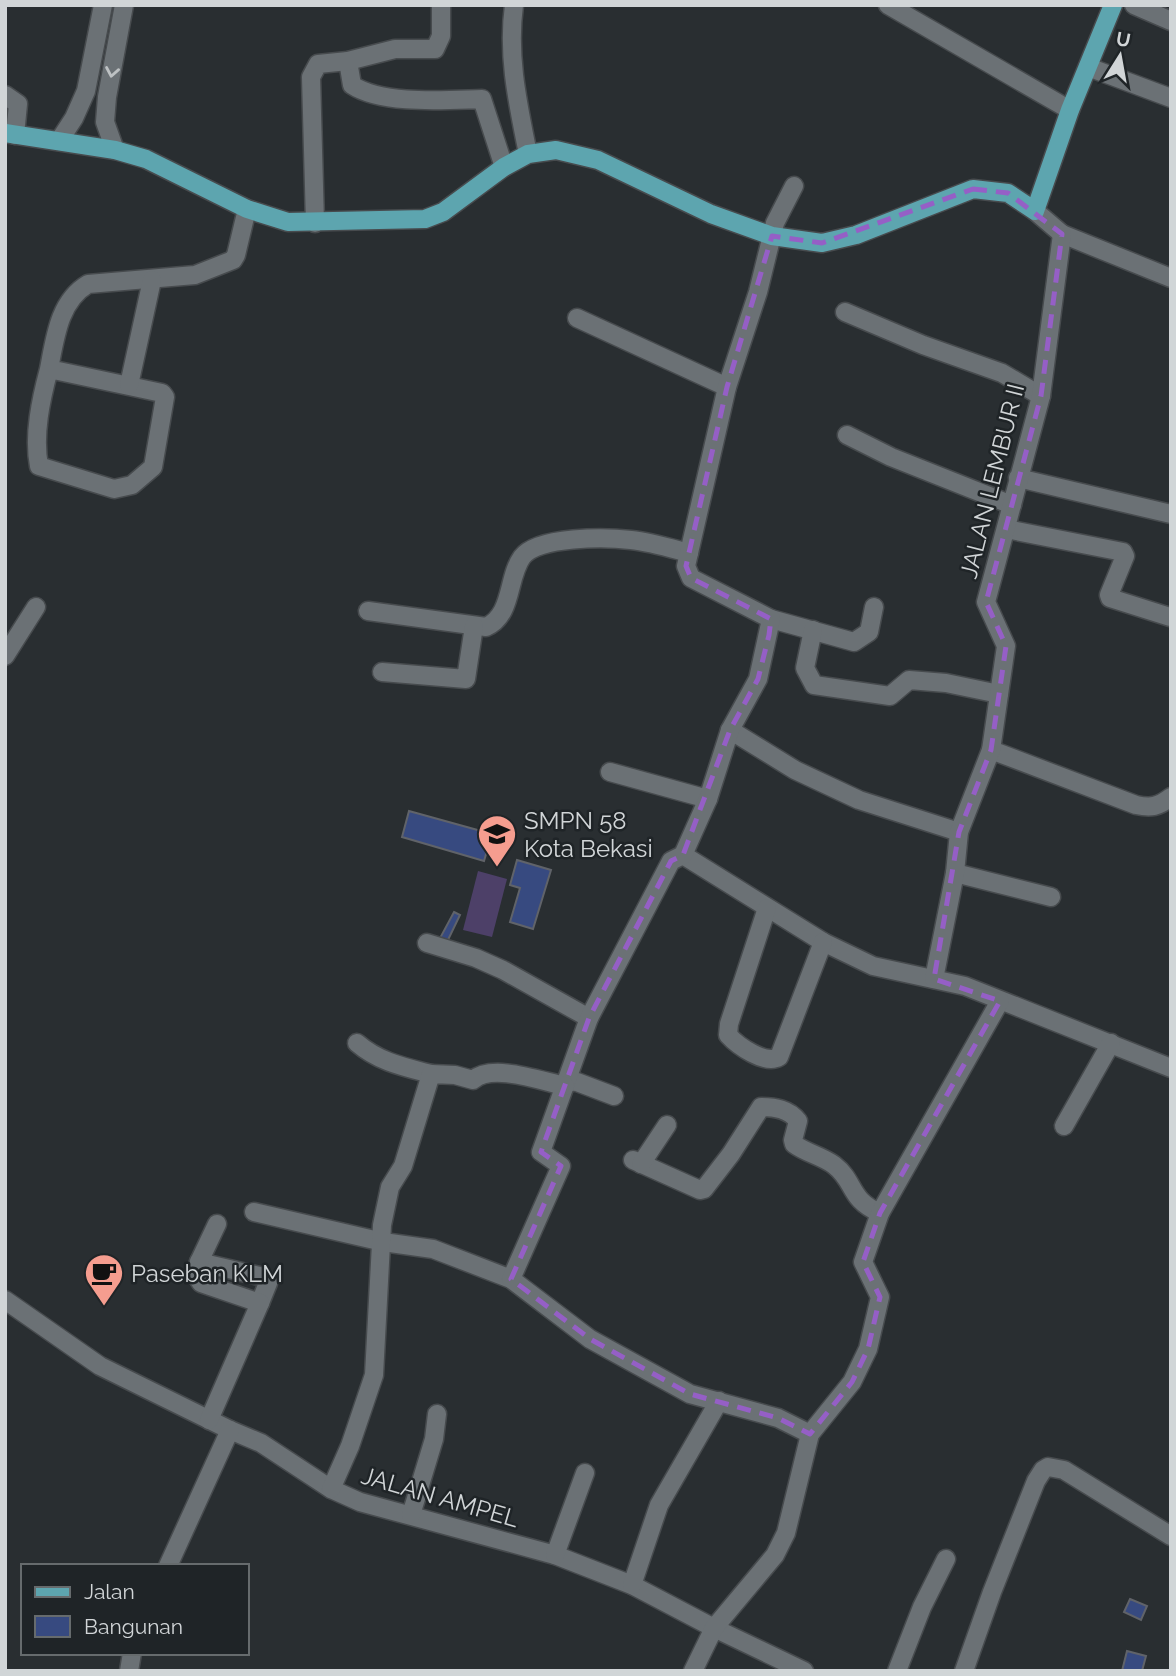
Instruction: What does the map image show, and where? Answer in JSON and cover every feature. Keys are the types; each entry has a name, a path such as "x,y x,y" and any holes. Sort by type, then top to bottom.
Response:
{"main road":[{"path":"10,134 115,150 146,159 247,209 288,222 315,223 425,219 443,212 504,167 528,154 556,150 598,160 710,214 772,236 822,243 856,235 972,189 1008,193 1035,211 1070,110 1112,5"}],"street":[{"path":"59,141 74,118 86,91 103,5"},
{"path":"115,150 105,122 124,5"},
{"path":"315,223 313,70 318,64 348,61 395,49 435,49 441,36 441,5"},
{"path":"514,5 510,32 515,93 528,154"},
{"path":"888,5 1070,110"},
{"path":"1135,5 1171,21"},
{"path":"348,61 352,85 363,93 417,100 482,99 504,167"},
{"path":"1088,67 1171,98"},
{"path":"5,95 18,104 10,134"},
{"path":"794,186 775,223 758,292 727,387 686,566 691,578 771,619 854,642 870,632 874,607"},
{"path":"49,369 129,385 162,393 165,397 153,467 132,485 114,489 38,466 36,449 43,391 55,334 64,311 76,291 88,284 195,275 233,260 247,209"},
{"path":"1035,211 1062,234 1171,278"},
{"name":"JALAN LEMBUR II","path":"934,979 955,873 960,832 991,750 1006,646 986,602 1041,396 1062,234"},
{"path":"129,385 152,280"},
{"path":"845,312 936,350 1002,373 1041,396"},
{"path":"577,317 727,387"},
{"path":"847,435 891,457 1012,505"},
{"path":"1018,478 1171,514"},
{"path":"1006,529 1123,552 1125,556 1110,598 1170,617"},
{"path":"368,611 486,627 493,624 501,614 522,558 532,549 545,544 612,538 634,540 689,553"},
{"path":"5,656 36,607"},
{"path":"512,1279 561,1166 541,1152 589,1018 671,861 683,855 708,799 730,730 758,679 771,619"},
{"path":"382,672 466,679 474,626"},
{"path":"813,630 805,668 814,685 890,696 909,680 947,682 999,694"},
{"path":"730,730 795,769 859,800 960,832"},
{"path":"991,750 1136,805 1149,808 1159,806 1171,797"},
{"path":"610,772 708,799"},
{"path":"683,855 822,942 873,966 965,986 1171,1068"},
{"path":"955,873 1051,897"},
{"path":"767,908 728,1031 730,1038 744,1047 767,1060 774,1060 779,1056 822,942"},
{"path":"427,943 503,970 589,1018"},
{"path":"693,1671 714,1628 775,1555 786,1534 810,1434 852,1382 868,1349 880,1297 863,1262 880,1213 1000,1001"},
{"path":"357,1043 369,1054 385,1061 431,1074 455,1075 473,1080 478,1075 505,1072 566,1083 578,1082 614,1096"},
{"path":"1064,1126 1111,1044"},
{"path":"331,1489 350,1446 374,1375 382,1225 390,1187 403,1166 431,1074"},
{"path":"667,1125 637,1162 700,1190 705,1189 731,1154 761,1107 792,1113 798,1121 794,1144 834,1165 858,1200 880,1213"},
{"path":"254,1212 383,1242 433,1249 512,1279 590,1339 690,1394 778,1418 810,1434"},
{"path":"217,1224 199,1262 196,1275 201,1283 260,1303"},
{"path":"199,1262 264,1277 268,1283 209,1420"},
{"name":"JALAN AMPEL","path":"5,1300 100,1366 261,1443 331,1489 360,1502 555,1555 632,1585 804,1671"},
{"path":"632,1585 659,1505 719,1401"},
{"path":"411,1515 433,1439 437,1414"},
{"path":"169,1564 230,1430"},
{"path":"964,1671 1027,1500 1043,1470 1048,1467 1063,1470 1171,1536"},
{"path":"555,1555 585,1474"},
{"path":"897,1671 922,1607 946,1559"}],"highlighted area":[{"path":"973,189 1008,193 1062,234 1041,396 986,602 1006,646 991,750 959,832 934,979 1000,1001 880,1213 863,1262 880,1297 868,1349 852,1382 810,1434 778,1418 690,1394 590,1339 511,1279 561,1166 541,1152 589,1018 671,861 683,855 730,730 758,679 771,619 691,578 686,566 727,387 772,236 822,243"}],"shaded area":[{"path":"478,871 507,879 492,937 463,930"}],"building":[{"path":"409,811 492,834 484,861 402,837"},
{"path":"517,860 551,870 533,929 510,922 520,888 510,885"},
{"path":"454,912 460,915 446,944 439,940"},
{"path":"1130,1599 1147,1606 1141,1620 1124,1612"},
{"path":"1127,1651 1146,1656 1142,1671 1122,1671"}],"place":[{"name":"SMPN 58 Kota Bekasi","path":"497,868"},
{"name":"Paseban KLM","path":"104,1307"}]}
